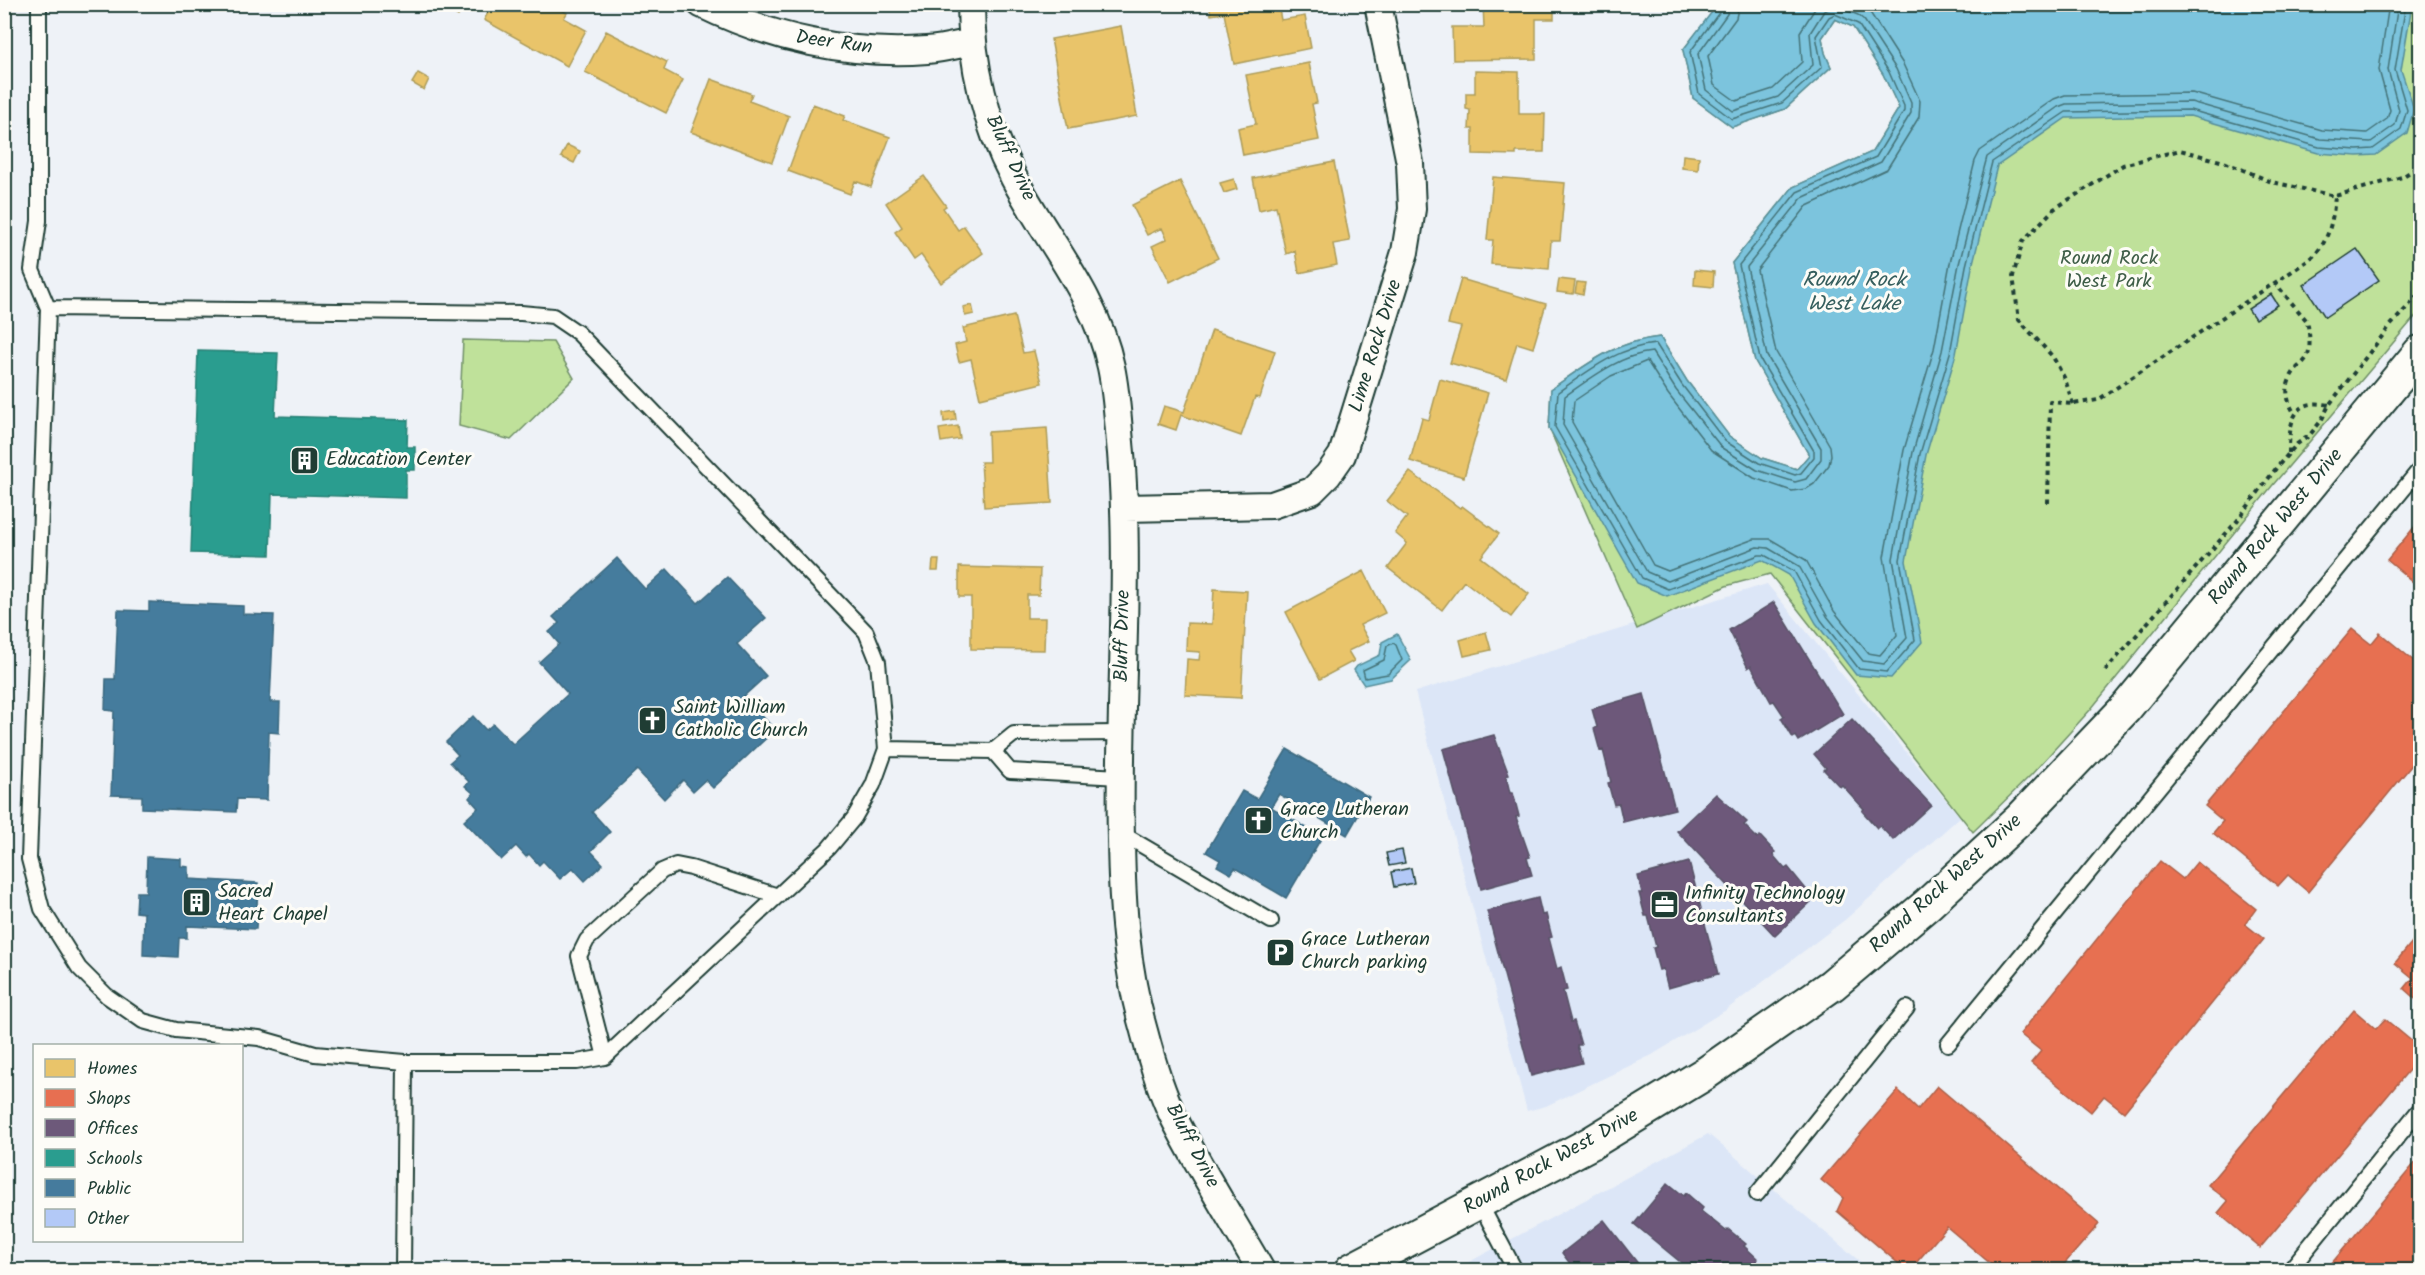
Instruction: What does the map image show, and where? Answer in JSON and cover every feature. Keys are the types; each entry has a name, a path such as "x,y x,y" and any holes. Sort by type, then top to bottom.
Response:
{"street":[{"name":"Deer Run","path":"701,4 727,17 774,34 822,44 906,51 929,50 972,42"},
{"name":"Bluff Drive","path":"971,4 972,42 981,90 995,135 1014,178 1080,286 1099,325 1111,367 1125,508 1119,777 1122,914 1144,1031 1173,1117 1261,1270"},
{"name":"Lime Rock Drive","path":"1125,508 1272,505 1312,491 1342,456 1405,252 1412,209 1410,163 1378,4"},
{"name":"Round Rock West Drive","path":"1351,1270 1591,1143 1706,1073 1832,985 1928,904 2020,819 2125,709 2421,352"}],"lane":[{"path":"39,4 39,221 32,270 48,308 29,859 42,909 79,968 107,996 143,1021 176,1030 259,1038 315,1054 405,1062 577,1062 605,1057 829,848 854,818 873,784 886,749 878,662 866,632 578,333 553,316 521,313 48,308"},
{"path":"1948,1044 2421,469"},
{"path":"886,749 993,751 1014,734 1120,734"},
{"path":"993,751 1010,771 1119,777"},
{"path":"1121,833 1271,921"},
{"path":"605,1057 579,956 587,940 594,933 662,871 676,865 778,896"},
{"path":"1756,1194 1907,1008"},
{"path":"403,1270 405,1062"},
{"path":"2290,1270 2421,1109"},
{"path":"1479,1202 1515,1270"}],"path":[{"path":"2073,404 2065,379 2053,357 2019,320 2013,276 2023,241 2054,209 2123,165 2180,150 2224,162 2272,182 2335,196 2402,177 2421,166"},
{"path":"2048,503 2050,402 2086,404 2098,400 2318,252 2328,235 2334,216 2335,196"},
{"path":"2274,282 2308,325 2309,352 2307,358 2289,379 2286,391 2295,414"},
{"path":"2105,671 2237,521 2289,453 2321,421 2329,405 2390,326 2421,293"},
{"path":"2289,453 2289,429 2295,414 2304,408 2320,403 2329,405"}],"shaded area":[{"path":"1767,584 1960,817 1846,919 1726,1010 1652,1055 1546,1106 1527,1111 1415,692"},
{"path":"1708,1134 1870,1270 1454,1270"}],"green space":[{"name":"Round Rock West Park","path":"1718,5 2420,5 2420,311 2272,486 2091,709 2031,775 1973,832 1770,574 1726,586 1637,629 1549,428 1551,389 1602,355 1629,344 1660,337 1687,381 1729,436 1762,458 1797,469 1809,455 1755,361 1732,263 1793,187 1872,152 1899,108 1883,74 1853,27 1835,19 1822,38 1831,67 1785,109 1732,127 1693,98 1683,50"},
{"path":"463,340 553,342 574,378 511,440 459,426"}],"water":[{"name":"Round Rock West Lake","path":"1718,4 2412,5 2401,70 2414,109 2407,133 2376,155 2318,153 2190,116 2066,118 1997,166 1972,267 1956,354 1926,455 1906,561 1922,642 1891,678 1856,675 1816,623 1789,575 1762,560 1667,596 1637,583 1549,428 1551,389 1602,355 1629,344 1660,337 1687,381 1729,436 1762,458 1797,469 1809,455 1755,361 1732,263 1793,187 1872,152 1899,108 1883,74 1853,27 1835,19 1822,38 1831,67 1785,109 1732,127 1693,98 1683,50"},
{"path":"1397,634 1411,660 1391,679 1364,685 1354,670 1357,666 1380,655 1382,642"}],"building: Homes":[{"path":"437,4 465,4 458,16"},
{"path":"493,4 552,4 567,13 564,18 586,30 567,66 484,20"},
{"path":"1047,4 1105,4 1104,11 1047,10"},
{"path":"1209,4 1278,4 1281,20 1305,16 1311,48 1234,64 1224,13 1211,15"},
{"path":"1483,4 1554,4 1554,19 1536,19 1536,59 1453,60 1452,27 1484,27"},
{"path":"1121,26 1137,116 1068,129 1051,39"},
{"path":"606,31 667,62 664,70 683,80 666,113 585,72"},
{"path":"1309,63 1317,103 1312,104 1319,140 1243,155 1238,128 1256,124 1246,75"},
{"path":"1475,71 1519,72 1519,114 1545,114 1544,152 1516,152 1516,155 1473,154 1473,129 1469,129 1470,110 1466,109 1466,93 1475,93"},
{"path":"418,73 429,79 424,90 412,83"},
{"path":"711,79 752,94 749,101 789,116 772,162 691,132"},
{"path":"813,104 845,116 843,120 890,137 871,187 855,181 850,194 788,171"},
{"path":"567,145 580,151 574,163 561,157"},
{"path":"1683,155 1699,157 1698,170 1682,168"},
{"path":"1334,162 1350,241 1333,244 1337,265 1299,273 1295,251 1286,254 1276,206 1259,210 1253,178"},
{"path":"924,176 946,206 943,208 958,230 964,226 983,253 941,283 921,255 914,260 895,232 902,227 886,203"},
{"path":"1493,177 1565,183 1560,241 1551,241 1549,269 1491,264 1493,240 1487,240"},
{"path":"1234,179 1237,189 1224,193 1220,183"},
{"path":"1180,181 1218,258 1170,282 1152,246 1167,239 1162,228 1147,235 1132,205"},
{"path":"1695,270 1714,272 1713,287 1694,285"},
{"path":"1461,279 1546,304 1533,348 1517,343 1506,379 1450,363 1461,327 1448,324"},
{"path":"1559,279 1575,281 1573,294 1557,292"},
{"path":"1577,282 1585,283 1583,295 1575,293"},
{"path":"972,305 974,314 965,316 963,307"},
{"path":"1014,316 1023,353 1034,351 1042,383 980,398 971,359 959,362 955,345 966,342 963,328"},
{"path":"1212,330 1275,351 1260,398 1255,397 1241,436 1181,415 1176,430 1158,424 1164,406 1184,412"},
{"path":"1440,379 1488,393 1464,477 1410,461 1422,418 1429,420"},
{"path":"955,411 956,420 944,422 943,413"},
{"path":"958,426 960,439 941,442 939,429"},
{"path":"1047,428 1052,503 984,507 981,462 989,462 988,432"},
{"path":"1410,472 1460,508 1462,506 1499,534 1481,557 1529,594 1511,617 1464,581 1442,610 1388,568 1407,543 1395,533 1407,517 1387,501"},
{"path":"933,560 939,560 938,571 932,571"},
{"path":"959,567 1040,569 1039,595 1027,595 1027,618 1045,618 1044,650 971,649 971,597 959,597"},
{"path":"1364,571 1385,613 1360,625 1369,641 1348,651 1354,661 1320,679 1286,612"},
{"path":"1214,589 1247,591 1241,698 1185,695 1187,659 1199,660 1200,652 1186,651 1187,623 1212,624"},
{"path":"1486,632 1491,650 1464,656 1460,640"}],"building: Shops":[{"path":"2420,520 2420,588 2387,560"},
{"path":"2352,629 2371,644 2380,633 2420,666 2420,755 2308,892 2288,875 2278,886 2213,833 2223,821 2205,806"},
{"path":"2160,861 2183,879 2197,862 2256,909 2245,924 2264,939 2124,1112 2104,1096 2091,1112 2031,1063 2041,1051 2020,1034"},
{"path":"2420,932 2420,1003 2404,989 2413,978 2395,963"},
{"path":"2354,1010 2376,1029 2385,1019 2420,1048 2420,1057 2260,1248 2218,1213 2228,1201 2208,1185"},
{"path":"1937,1086 2099,1224 2059,1270 1998,1270 1947,1227 1910,1270 1906,1270 1837,1211 1843,1198 1821,1180 1898,1090 1918,1109"},
{"path":"2420,1157 2420,1270 2326,1270"}],"building: Offices":[{"path":"1774,602 1843,714 1799,741 1796,736 1793,738 1781,718 1784,716 1774,701 1771,702 1751,666 1748,668 1729,630"},
{"path":"1644,694 1675,809 1623,822 1619,804 1614,805 1603,750 1600,751 1594,729 1597,727 1592,709"},
{"path":"1852,719 1931,805 1893,840 1880,826 1877,828 1862,811 1864,809 1842,785 1840,787 1824,770 1826,768 1814,754"},
{"path":"1494,735 1509,775 1506,776 1519,816 1516,817 1530,857 1527,858 1532,875 1481,889 1443,749"},
{"path":"1716,794 1747,822 1744,825 1757,838 1760,836 1775,852 1773,855 1785,869 1788,867 1814,899 1775,936 1677,831"},
{"path":"1689,862 1718,974 1668,988 1663,969 1659,970 1653,948 1656,947 1639,893 1642,893 1638,876"},
{"path":"1538,898 1542,915 1546,914 1557,969 1561,967 1567,990 1563,991 1571,1022 1574,1021 1581,1045 1577,1045 1582,1063 1531,1076 1487,911"},
{"path":"1668,1183 1684,1196 1686,1193 1703,1208 1701,1211 1746,1244 1744,1246 1758,1259 1748,1270 1690,1270 1634,1224"},
{"path":"1604,1220 1643,1270 1573,1270 1562,1253"}],"building: Schools":[{"name":"Education Center","path":"198,351 278,353 275,416 408,420 407,447 415,447 415,470 406,470 406,498 272,494 270,555 191,553"}],"building: Public":[{"name":"Saint William Catholic Church","path":"617,558 645,589 667,569 698,603 727,577 766,618 737,644 766,676 744,696 775,730 713,788 705,780 693,791 683,780 664,799 637,770 592,812 610,832 591,851 603,864 585,881 573,868 560,879 543,861 539,865 529,854 526,857 516,846 501,860 464,821 478,808 469,798 473,793 465,786 469,782 450,762 458,755 446,742 473,716 486,730 493,724 513,744 568,694 539,662 559,644 549,632 559,623 553,617"},
{"path":"149,602 243,606 243,614 274,615 270,702 280,702 279,733 269,732 267,800 237,799 236,812 142,808 142,796 111,795 114,711 105,710 106,679 115,679 118,610 149,611"},
{"name":"Grace Lutheran Church","path":"1287,749 1369,797 1347,835 1279,794 1271,807 1322,837 1286,898 1235,868 1231,874 1217,866 1220,860 1206,852 1242,791 1257,799"},
{"name":"Sacred Heart Chapel","path":"147,857 181,859 181,866 189,867 189,879 258,883 256,929 187,926 187,938 179,938 178,957 143,955 144,913 136,912 137,892 146,892"}],"building: Other":[{"path":"2357,249 2379,280 2325,317 2304,285"},
{"path":"2271,294 2278,305 2255,319 2248,309"},
{"path":"1402,850 1405,863 1389,866 1386,853"},
{"path":"1411,868 1414,883 1394,887 1391,872"}],"place":[{"name":"Education Center","path":"305,460"},
{"name":"Saint William Catholic Church","path":"653,720"},
{"name":"Grace Lutheran Church","path":"1259,821"},
{"name":"Sacred Heart Chapel","path":"197,903"},
{"name":"Infinity Technology Consultants","path":"1664,905"},
{"name":"Grace Lutheran Church parking","path":"1280,952"}]}
